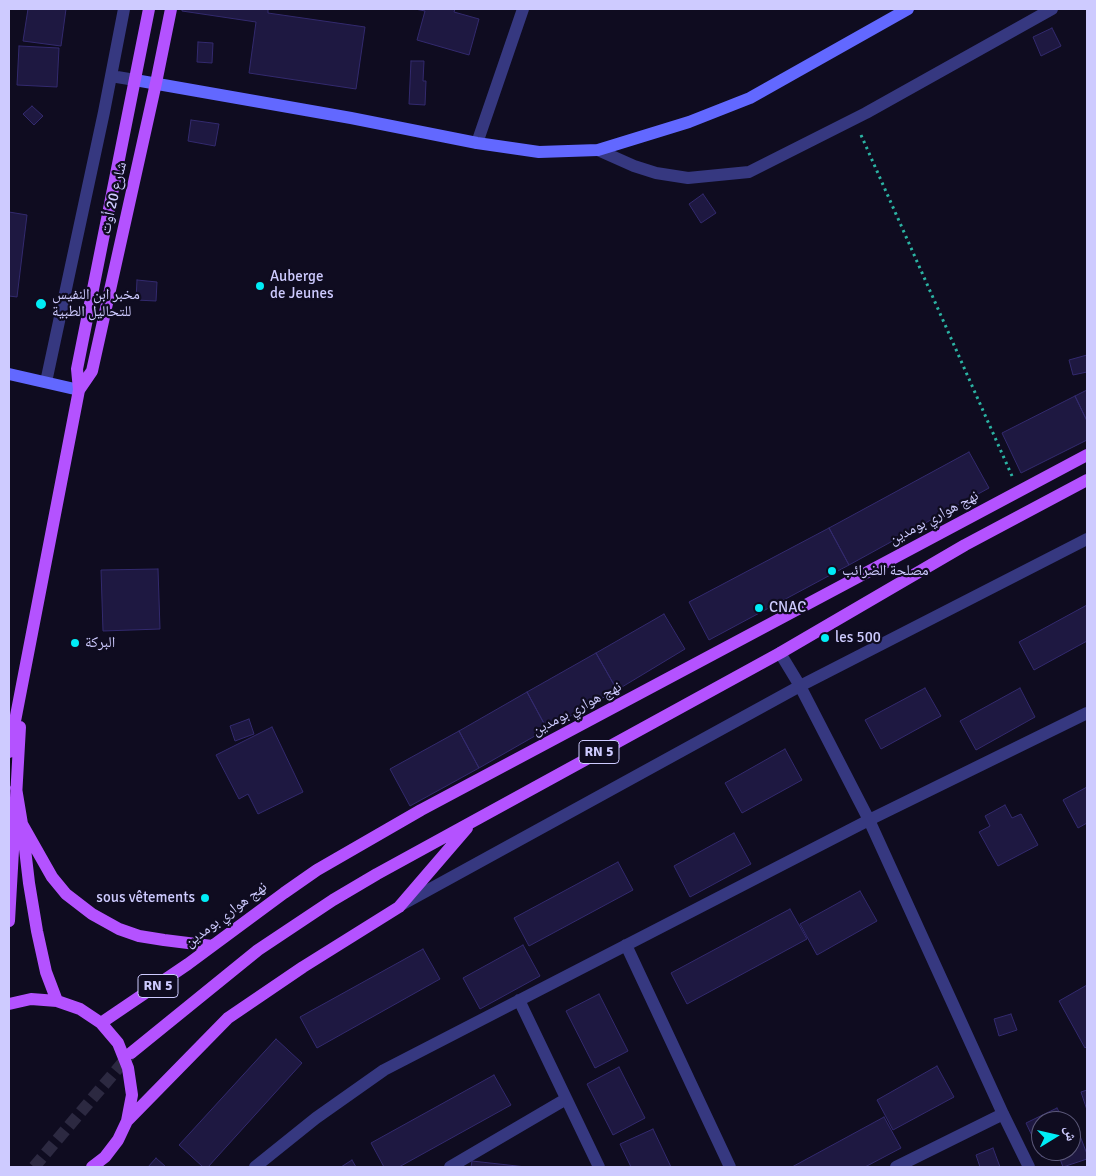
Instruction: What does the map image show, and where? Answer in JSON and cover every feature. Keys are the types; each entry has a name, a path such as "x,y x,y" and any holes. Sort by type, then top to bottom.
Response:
{"main road":[{"name":"شارع 20 أوت","path":"9,752 79,390 77,370 149,9"},
{"name":"شارع 20 أوت","path":"79,390 92,371 171,9"},
{"name":"نهج هواري بومدين","path":"101,1023 163,982 317,870 420,810 1087,455"},
{"name":"RN 5","path":"131,1053 258,950 377,874 780,653 964,545 1087,480"},
{"name":"شارع 20 أوت","path":"9,921 16,788 25,672"},
{"path":"16,788 28,884 46,972 57,1001"},
{"path":"127,1121 228,1018 303,967 398,907 473,822"},
{"path":"22,824 36,852 52,877 66,894 92,914 119,929 139,936 212,946"},
{"path":"9,1004 31,999 57,1001 80,1009 101,1023 118,1044 128,1068 132,1095 127,1121 118,1140 105,1157 92,1167"}],"street":[{"path":"46,382 124,9"},
{"path":"477,143 523,9"},
{"path":"111,76 351,118 477,143 539,152 598,150 689,122 750,98 908,9"},
{"path":"598,150 634,166 688,178 749,172 866,113 1052,9"},
{"path":"9,374 79,390"},
{"path":"398,907 800,686 1087,539"},
{"path":"780,653 800,686 869,820 1003,1114 1030,1167"},
{"path":"255,1167 316,1118 384,1070 869,820 1087,713"},
{"path":"626,945 730,1167"},
{"path":"519,1000 599,1167"},
{"path":"450,1167 566,1099"},
{"path":"896,1167 1003,1114"}],"path":[{"path":"853,118 1019,491"}],"building":[{"path":"28,9 66,9 61,46 23,41"},
{"path":"182,9 268,9 268,13 365,27 356,89 249,73 256,22 182,11"},
{"path":"415,9 455,9 454,12 479,19 469,55 417,40 425,11"},
{"path":"1052,28 1061,46 1041,56 1033,37"},
{"path":"198,42 213,43 212,63 197,62"},
{"path":"19,46 59,48 57,87 17,85"},
{"path":"411,61 424,61 423,81 426,81 425,105 409,104"},
{"path":"32,106 43,116 34,125 23,114"},
{"path":"191,120 219,124 215,146 188,141"},
{"path":"703,194 716,213 701,223 689,204"},
{"path":"9,212 27,215 17,297 9,296"},
{"path":"137,280 157,282 156,301 136,300"},
{"path":"1087,355 1087,372 1073,375 1069,360"},
{"path":"1087,390 1087,421 1075,396"},
{"path":"1075,396 1087,421 1087,440 1021,473 1002,433"},
{"path":"969,452 989,488 849,565 829,528"},
{"path":"829,528 849,565 709,640 689,602"},
{"path":"158,569 160,629 103,631 101,570"},
{"path":"1087,605 1087,641 1034,670 1019,642"},
{"path":"664,614 685,649 617,690 596,653"},
{"path":"596,653 617,690 547,729 527,692"},
{"path":"925,688 941,716 881,749 865,720"},
{"path":"1020,688 1035,717 976,750 960,721"},
{"path":"527,692 547,729 479,768 459,731"},
{"path":"249,719 254,734 235,741 230,726"},
{"path":"272,727 303,792 258,814 248,794 239,799 216,755"},
{"path":"459,731 479,768 410,806 390,769"},
{"path":"785,749 802,780 742,813 725,783"},
{"path":"1087,787 1087,823 1078,828 1063,800"},
{"path":"1005,805 1012,818 1021,814 1038,845 998,866 979,832 990,826 985,816"},
{"path":"734,833 751,864 690,897 674,866"},
{"path":"618,862 633,890 529,946 514,918"},
{"path":"860,891 877,921 817,955 800,924"},
{"path":"790,909 807,939 687,1004 671,973"},
{"path":"523,945 540,976 480,1009 463,978"},
{"path":"423,949 440,979 317,1048 300,1017"},
{"path":"1087,985 1087,1046 1085,1048 1059,1001"},
{"path":"599,994 628,1051 595,1068 566,1011"},
{"path":"1011,1014 1017,1030 999,1036 994,1019"},
{"path":"276,1039 302,1063 208,1167 203,1167 179,1145"},
{"path":"937,1066 954,1097 893,1130 877,1100"},
{"path":"619,1067 645,1118 613,1135 587,1084"},
{"path":"494,1075 511,1105 399,1167 384,1167 371,1143"},
{"path":"1087,1090 1087,1110 1081,1092"},
{"path":"884,1117 901,1148 865,1167 792,1167"},
{"path":"1031,1121 1031,1134 1026,1123"},
{"path":"653,1129 671,1167 631,1167 620,1144"},
{"path":"1081,1138 1087,1154 1087,1159 1081,1161"},
{"path":"993,1148 1000,1167 980,1167 976,1155"},
{"path":"156,1158 166,1167 148,1167"},
{"path":"352,1160 356,1167 341,1167"},
{"path":"472,1161 526,1167 471,1167"},
{"path":"1061,1161 1081,1161 1063,1167"}],"tunnel":[{"path":"34,1167 131,1053"}],"place":[{"name":"Auberge de Jeunes","path":"260,286"},
{"name":"مخبر ابن النفيس للتحاليل الطبية","path":"41,304"},
{"name":"مصلحة الضرائب","path":"832,571"},
{"name":"CNAC","path":"759,608"},
{"name":"les 500","path":"825,638"},
{"name":"البركة","path":"75,643"},
{"name":"sous vêtements","path":"205,898"}]}
